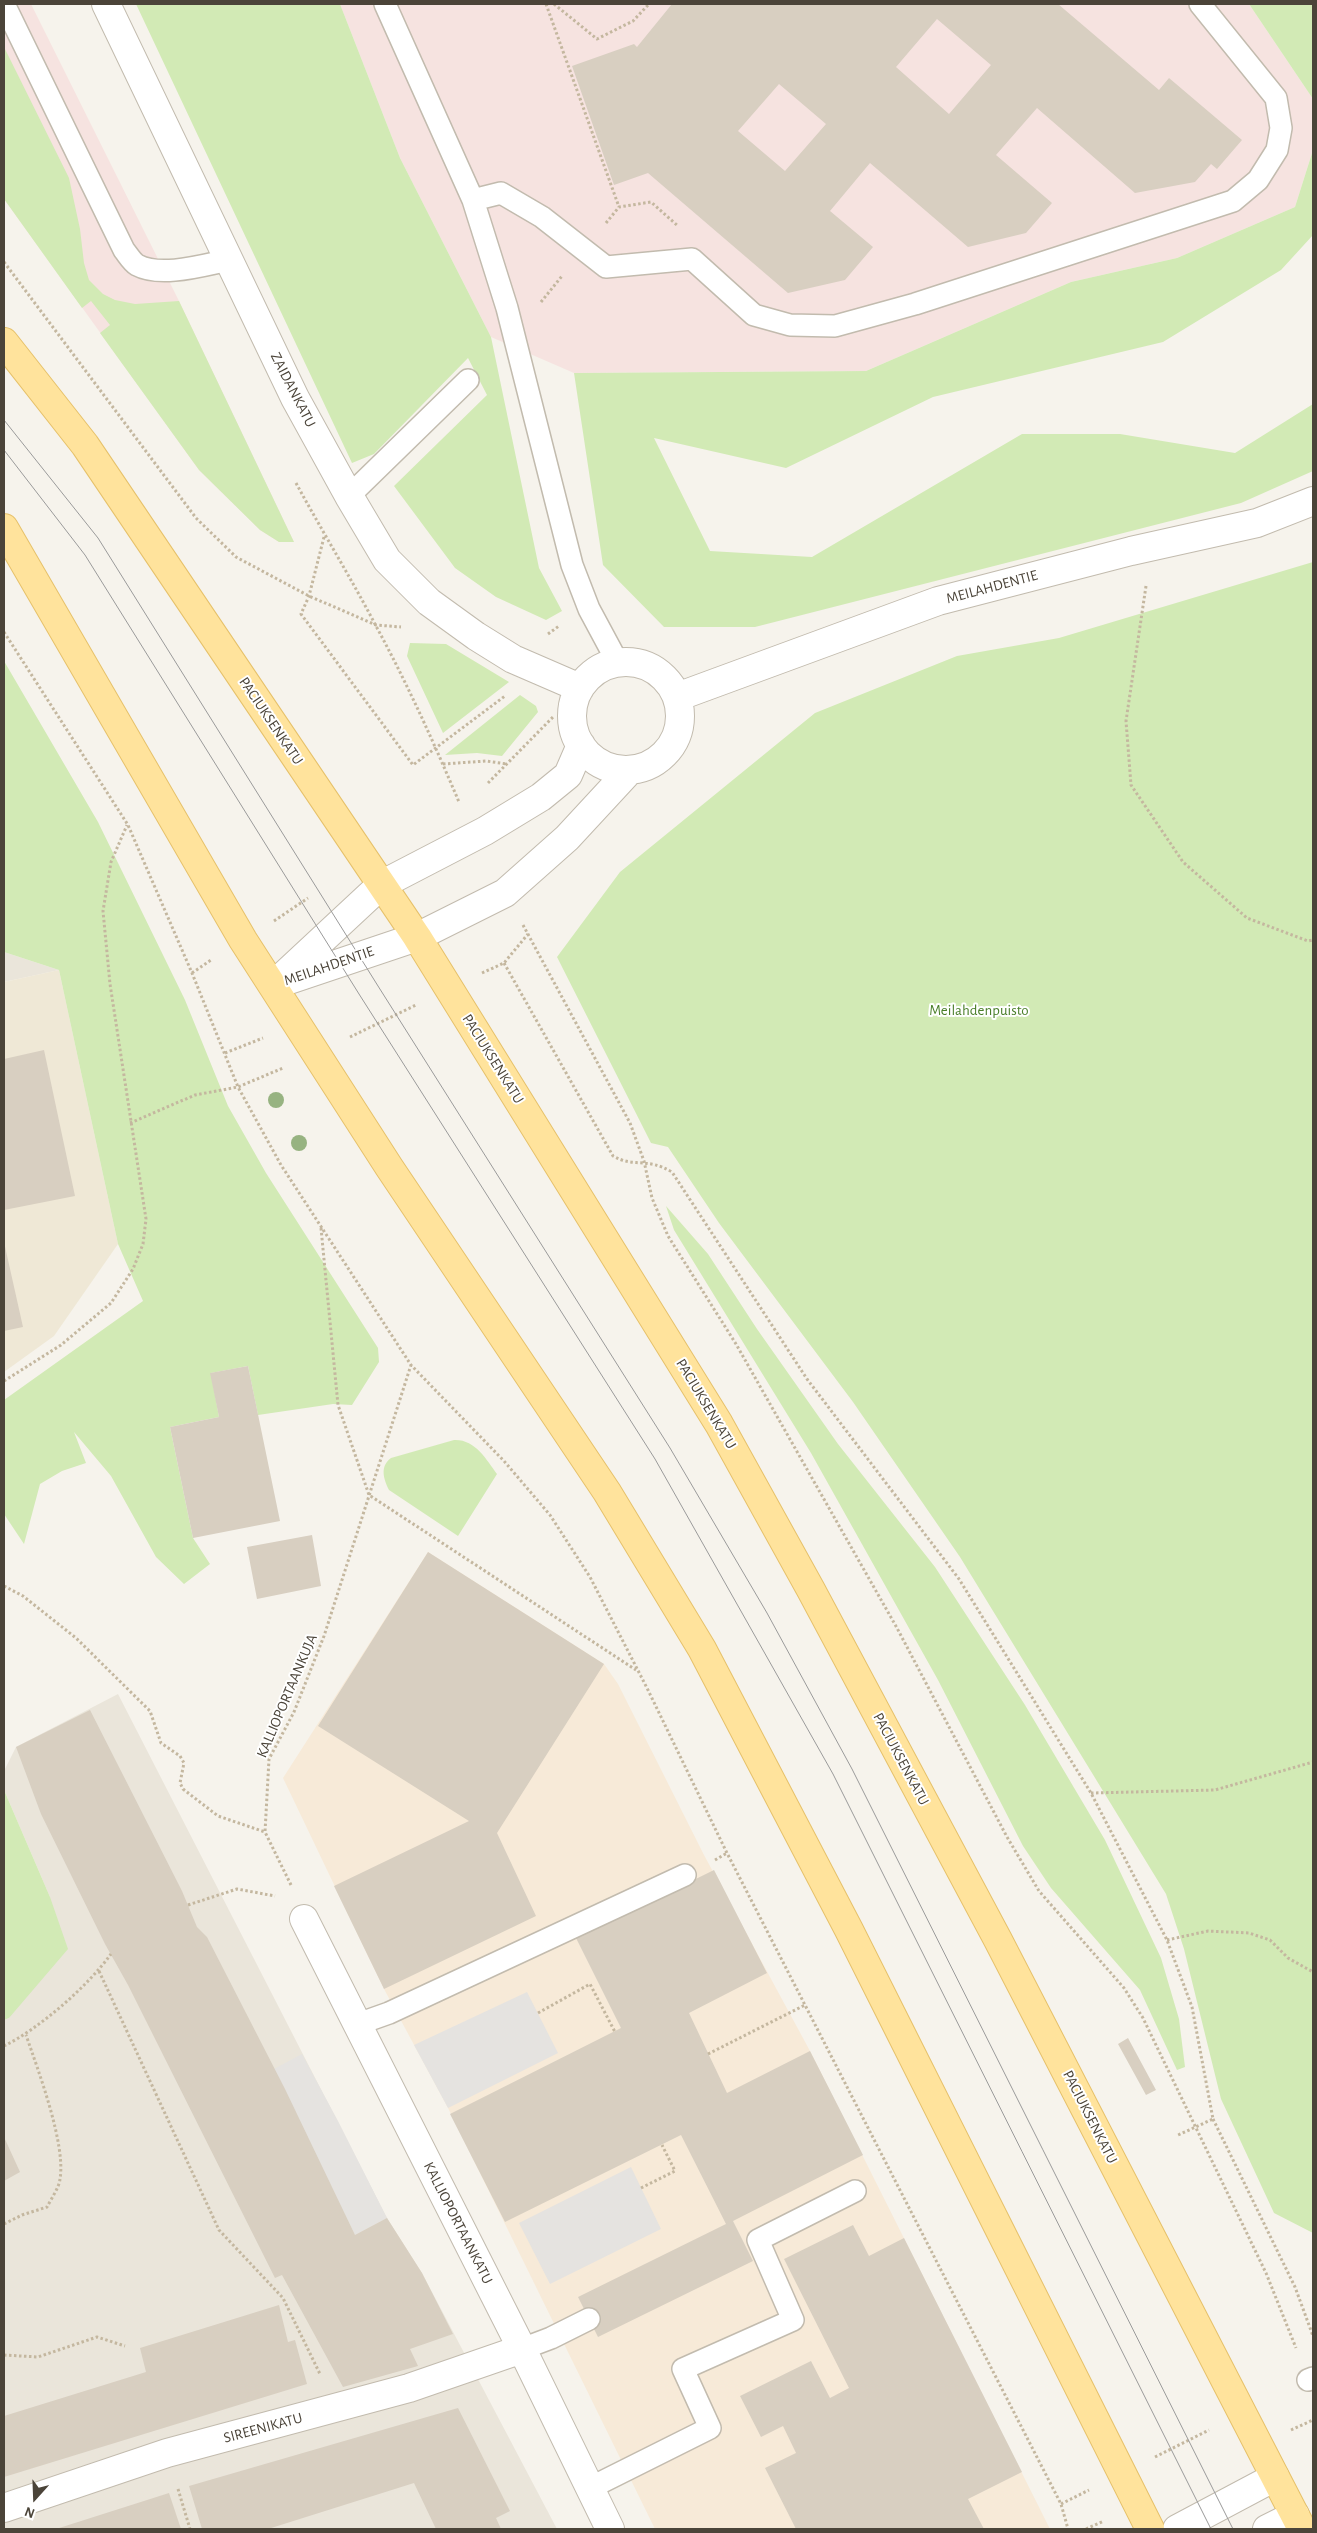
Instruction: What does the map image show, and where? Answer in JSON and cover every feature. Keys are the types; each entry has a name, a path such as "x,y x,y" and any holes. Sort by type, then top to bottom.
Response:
{"main road":[{"name":"PACIUKSENKATU","path":"4,342 85,445 417,937 724,1433 811,1590 998,1940 1242,2414 1260,2445 1298,2522"},
{"path":"4,528 244,940 390,1167 607,1492 702,1649 862,1954 1150,2529"}],"street":[{"name":"ZAIDANKATU","path":"106,4 295,398 387,560 429,602 513,659 577,694"},
{"name":"MEILAHDENTIE","path":"677,697 938,601 1131,551 1257,523 1313,500"},
{"path":"618,663 637,663 654,670 668,681 677,697 681,714 679,730 672,746 661,759 646,767 629,771 610,768 593,759 581,745 572,729 571,715 577,694 596,671 618,663"},
{"name":"MEILAHDENTIE","path":"274,985 382,885 486,831 542,797 568,775 581,745"},
{"name":"MEILAHDENTIE","path":"274,985 417,937 505,893 567,838 629,771"},
{"name":"KALLIOPORTAANKATU","path":"301,1909 522,2349 610,2529"},
{"name":"SIREENIKATU","path":"4,2508 167,2453 409,2388 522,2349"},
{"path":"1177,2529 1275,2477"},
{"path":"1268,2529 1298,2522"}],"lane":[{"path":"4,4 124,250 135,264 152,271 189,268 230,260"},
{"path":"385,4 473,200 507,308 572,565 589,609 618,663"},
{"path":"473,200 501,193 542,217 606,267 692,259 754,315 790,325 835,326 844,324 914,304 1233,201 1258,180 1277,150 1281,128 1276,98 1200,4"},
{"path":"349,496 468,380"},
{"path":"358,2024 389,2013 685,1875"},
{"path":"590,2488 710,2428 683,2369 793,2320 758,2240 855,2191"},
{"path":"522,2349 551,2338 589,2318"}],"path":[{"path":"546,4 619,207"},
{"path":"554,4 596,39 633,21 649,4"},
{"path":"4,262 196,518 236,557 309,596 376,624 443,764 486,761 507,764"},
{"path":"540,304 563,275"},
{"path":"324,537 309,596 301,614 413,765 435,750"},
{"path":"1131,551 1146,587 1126,721 1131,785 1183,862 1247,918 1308,941 1313,940"},
{"path":"542,628 549,632"},
{"path":"4,632 128,825 192,973 238,1087 281,1166 411,1365 504,1461 550,1515 590,1577 727,1853 1061,2504 1068,2529"},
{"path":"481,788 577,694"},
{"path":"451,807 466,798"},
{"path":"4,1382 61,1345 111,1302 133,1269 143,1244 146,1219 110,984 103,910 111,862 128,825"},
{"path":"192,973 311,897"},
{"path":"130,1123 195,1095 238,1087 317,1052 504,963 528,934 630,1123 644,1161 652,1198 668,1236 736,1344 897,1628 1007,1837 1039,1891 1124,1988 1143,2018 1266,2273 1311,2379"},
{"path":"504,963 614,1156 625,1163 644,1161 660,1165 672,1172 807,1379 959,1579 1091,1793 1167,1940 1192,2007 1213,2119 1279,2252 1313,2336"},
{"path":"321,1228 338,1405 370,1495 636,1670"},
{"name":"KALLIOPORTAANKUJA","path":"301,1909 265,1832 269,1759 294,1712 324,1636 411,1365"},
{"path":"4,1586 23,1596 76,1638 150,1711 161,1743 180,1756 184,1763 180,1783 183,1789 218,1816 265,1832"},
{"path":"1091,1793 1216,1790 1313,1762"},
{"path":"708,1863 727,1853"},
{"path":"188,1905 237,1889 301,1909"},
{"path":"1167,1940 1208,1931 1249,1933 1270,1940 1288,1958 1313,1972"},
{"path":"4,2046 26,2035 99,1971 111,1954"},
{"path":"99,1971 219,2230 283,2298 336,2408"},
{"path":"538,2013 590,1984 615,2032"},
{"path":"708,2054 805,2005"},
{"path":"4,2224 22,2215 47,2207 60,2180 61,2156 48,2105 26,2035"},
{"path":"1176,2136 1213,2119"},
{"path":"641,2188 675,2171 662,2145"},
{"path":"4,2355 38,2356 97,2337 124,2346"},
{"path":"1061,2504 1242,2414"}],"shaded area":[{"path":"4,4 31,4 179,301 294,542 279,542 260,530 199,470 4,199"},
{"path":"340,4 1249,4 1313,99 1313,150 1295,207 1177,258 1071,282 866,371 574,373 491,337 400,158"},
{"path":"4,952 59,970 4,982"},
{"path":"59,970 118,1244 54,1336 4,1372 4,982"},
{"path":"428,1552 604,1664 618,1684 704,1855 810,2051 1050,2529 655,2529 448,2108 384,1989 283,1778"},
{"path":"118,1694 387,2218 422,2273 557,2529 4,2529 4,2020 9,2018 50,1897 4,1790 4,1771 16,1747"},
{"path":"527,1992 558,2053 448,2108 414,2045"},
{"path":"302,2054 387,2218 355,2235 274,2069"},
{"path":"631,2167 661,2229 550,2284 519,2223"}],"green space":[{"path":"136,4 340,4 400,158 491,337 539,568 562,611 546,620 496,597 455,568 394,486 487,395 468,358 374,454 352,463"},
{"path":"1249,4 1313,4 1313,99"},
{"path":"4,47 69,178 80,229 84,263 89,280 103,294 115,300 135,304 179,301 294,542 279,542 260,530 199,470 100,333 110,325 91,301 82,308 4,199"},
{"path":"1313,150 1313,235 1281,270 1163,342 933,397 786,468 654,438 710,551 812,557 1022,434 1120,434 1235,453 1313,404 1313,471 1241,503 755,627 664,627 603,565 574,373 866,371 1071,282 1177,258 1295,207"},
{"name":"Meilahdenpuisto","path":"1313,562 1313,2233 1274,2213 1221,2099 1184,1949 1166,1894 960,1557 853,1402 719,1223 668,1147 651,1143 557,957 620,872 815,713 957,656 1059,638"},
{"path":"410,643 446,644 509,682 443,733 407,656"},
{"path":"4,661 98,822 185,1000 228,1106 266,1173 378,1348 379,1362 352,1405 333,1404 258,1415 248,1366 211,1373 219,1417 170,1427 193,1538 210,1564 184,1584 156,1557 111,1476 74,1432 86,1463 62,1471 40,1484 24,1544 4,1514 4,1400 143,1301 118,1244 59,970 4,952"},
{"path":"520,695 536,706 538,712 502,756 477,753 445,755"},
{"path":"666,1206 708,1254 757,1329 838,1444 935,1567 1025,1705 1105,1840 1161,1958 1179,2019 1185,2067 1177,2070 1140,1990 1051,1888 1023,1846 938,1680 811,1453 674,1230"},
{"path":"454,1440 474,1446 497,1474 458,1536 389,1490 384,1472 385,1465 391,1458"},
{"path":"4,1790 50,1897 68,1949 9,2018 4,2020"}],"building":[{"path":"672,4 1058,4 1159,90 1169,78 1242,140 1217,169 1211,164 1195,182 1135,193 1037,108 996,155 1052,203 1026,233 968,247 870,163 830,211 873,247 845,280 788,293 648,173 614,185 572,66 634,44 637,47","holes":["937,19 991,65 949,114 896,67","779,84 826,124 785,171 738,131"]},
{"path":"44,1050 75,1196 4,1210 4,1059"},
{"path":"4,1242 23,1327 4,1331"},
{"path":"248,1366 280,1521 193,1538 170,1427 219,1417 210,1373"},
{"path":"312,1535 321,1586 257,1599 247,1547"},
{"path":"428,1552 604,1664 497,1833 536,1916 384,1989 334,1886 469,1821 318,1726"},
{"path":"90,1710 182,1891 197,1927 207,1937 285,2089 355,2235 387,2218 422,2273 453,2334 410,2349 418,2366 343,2387 282,2275 275,2278 128,1985 105,1944 41,1814 16,1747"},
{"path":"714,1870 767,1973 689,2013 727,2093 810,2051 863,2155 733,2221 753,2261 598,2337 578,2297 726,2224 681,2135 505,2222 450,2114 621,2028 576,1938"},
{"path":"1128,2038 1156,2090 1146,2095 1118,2044"},
{"path":"4,2137 20,2172 4,2181"},
{"path":"853,2225 869,2256 904,2238 1022,2472 968,2499 984,2529 796,2529 765,2468 796,2453 783,2426 761,2437 740,2396 811,2361 830,2398 849,2388 784,2259"},
{"path":"279,2305 288,2342 295,2340 307,2384 4,2477 4,2416 146,2372 140,2348"},
{"path":"458,2408 510,2511 496,2518 501,2529 436,2529 414,2483 268,2529 202,2529 189,2486"},
{"path":"169,2493 181,2529 56,2529"}],"tram line":[{"path":"4,420 98,538 670,1448 767,1613 852,1769 1233,2529"},
{"path":"4,450 85,555 359,994 655,1459 833,1774 1211,2529"}]}
